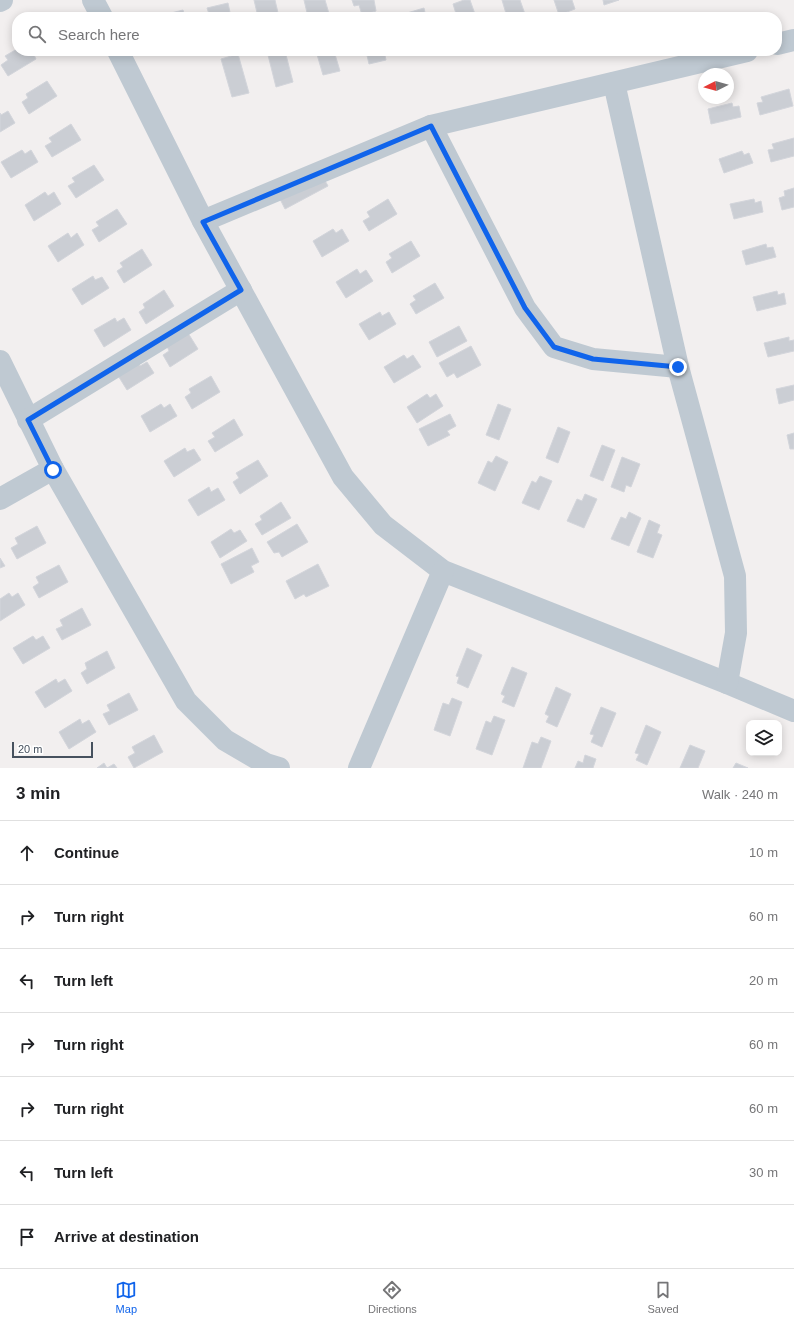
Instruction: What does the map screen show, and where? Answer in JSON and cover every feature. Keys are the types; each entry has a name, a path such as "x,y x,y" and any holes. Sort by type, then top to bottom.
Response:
{"street":[{"path":"93,0 99,12"},
{"path":"782,43 794,40"},
{"path":"120,56 203,222 343,477 383,525 443,571 794,711"},
{"path":"203,222 431,126 726,56"},
{"path":"614,83 678,367 735,576 736,633 727,683"},
{"path":"431,126 525,308 554,347 593,359 678,367"},
{"path":"28,420 241,290"},
{"path":"0,361 53,470 186,701 225,740 266,764 279,768"},
{"path":"0,499 53,470"},
{"path":"359,768 443,571"}],"building":[{"path":"254,0 275,0 278,12 257,12"},
{"path":"304,0 325,0 329,12 307,12"},
{"path":"352,0 374,0 376,11 361,12 359,5 354,6"},
{"path":"464,0 470,0 474,12 455,12 453,4"},
{"path":"502,0 520,0 524,12 506,12"},
{"path":"554,0 572,0 575,9 567,12 558,12"},
{"path":"603,0 619,0 604,5"},
{"path":"228,3 230,12 208,12 207,8"},
{"path":"424,8 425,12 410,12"},
{"path":"12,52 12,56 34,56 36,59 8,76 1,65 8,60 5,56"},
{"path":"231,56 239,56 249,93 232,97 221,59"},
{"path":"268,56 286,56 293,82 276,87"},
{"path":"317,56 336,56 340,71 323,75"},
{"path":"367,56 385,56 386,60 369,64"},
{"path":"47,81 57,96 29,114 22,102 28,98 26,94"},
{"path":"789,89 793,106 760,115 757,103 763,102 761,97"},
{"path":"732,104 733,107 739,106 741,117 711,124 708,109"},
{"path":"8,111 15,123 0,132 0,113 1,115"},
{"path":"71,124 81,140 52,157 45,146 52,142 49,138"},
{"path":"794,138 794,156 771,162 768,150 774,149 772,144"},
{"path":"22,150 25,154 31,150 38,162 11,178 1,162"},
{"path":"742,151 744,155 749,153 753,163 724,173 719,159"},
{"path":"94,165 104,180 76,198 68,186 75,182 72,178"},
{"path":"323,177 328,186 285,209 280,199"},
{"path":"794,188 794,207 782,210 779,198 785,196 784,191"},
{"path":"45,192 48,196 54,192 61,204 34,221 25,205"},
{"path":"388,199 397,214 369,231 363,221 370,217 367,212"},
{"path":"754,199 755,203 761,201 763,212 734,219 730,204"},
{"path":"117,209 127,224 99,242 92,230 99,226 96,222"},
{"path":"333,229 336,233 342,229 349,241 322,257 313,241"},
{"path":"68,233 71,238 77,233 84,245 58,262 48,246"},
{"path":"411,241 420,256 392,273 386,262 392,258 389,254"},
{"path":"766,244 767,248 773,247 776,257 746,265 742,251"},
{"path":"142,249 152,265 124,283 117,271 123,267 120,263"},
{"path":"357,269 360,274 366,270 373,281 346,298 336,282"},
{"path":"93,276 95,280 102,277 109,288 82,305 72,289"},
{"path":"435,283 444,298 416,314 410,304 416,300 413,296"},
{"path":"164,290 174,306 146,324 139,312 145,308 143,304"},
{"path":"777,291 778,295 784,293 786,304 757,311 753,297"},
{"path":"380,312 382,316 389,312 396,324 369,340 359,324"},
{"path":"115,318 117,322 124,318 131,330 104,347 94,330"},
{"path":"459,326 467,341 437,357 429,342"},
{"path":"188,333 198,349 170,367 163,355 169,351 167,346"},
{"path":"789,337 789,341 794,340 794,351 768,357 764,343"},
{"path":"471,346 481,365 457,378 454,373 447,377 439,363"},
{"path":"404,355 407,359 413,355 421,367 394,383 384,367"},
{"path":"138,361 140,366 147,362 154,373 127,390 117,374"},
{"path":"211,376 220,392 192,409 185,397 191,393 189,389"},
{"path":"794,385 794,400 779,404 776,389"},
{"path":"427,394 430,398 436,394 443,406 417,423 407,407"},
{"path":"161,404 164,408 170,404 177,416 150,432 141,416"},
{"path":"498,404 511,409 499,440 486,435"},
{"path":"450,414 456,426 447,431 450,435 428,446 419,429"},
{"path":"234,419 243,435 215,452 208,441 215,437 212,433"},
{"path":"558,427 570,432 558,463 546,458"},
{"path":"794,433 794,449 790,449 787,435"},
{"path":"602,445 615,450 603,481 590,476"},
{"path":"185,448 187,452 194,449 201,460 174,477 164,461"},
{"path":"496,456 508,462 495,491 478,483 488,461 492,463"},
{"path":"622,457 640,464 631,487 626,485 624,492 611,487"},
{"path":"258,460 268,476 240,494 233,482 239,478 236,473"},
{"path":"540,476 552,481 539,510 522,503 532,481 536,483"},
{"path":"209,487 211,492 218,488 225,500 198,516 188,500"},
{"path":"585,494 597,499 584,528 567,521 577,499 582,501"},
{"path":"281,502 291,518 262,535 255,524 262,520 260,516"},
{"path":"629,512 641,518 629,546 611,539 621,517 626,519"},
{"path":"649,520 660,525 657,533 662,535 653,558 637,552"},
{"path":"297,524 308,542 282,557 279,552 274,553 267,542"},
{"path":"37,526 46,543 17,559 11,548 18,544 15,538"},
{"path":"231,529 234,533 240,530 247,541 220,558 211,542"},
{"path":"252,548 259,562 251,566 254,572 231,584 221,564"},
{"path":"0,558 5,566 0,568"},
{"path":"318,564 329,586 306,597 304,594 295,599 286,581"},
{"path":"59,565 68,582 39,598 33,587 39,583 36,577"},
{"path":"9,593 12,597 18,593 25,605 0,621 0,599"},
{"path":"82,608 91,625 62,640 56,629 63,626 60,620"},
{"path":"33,636 36,640 43,636 50,648 23,664 13,648"},
{"path":"467,648 482,655 468,688 457,683 459,677 456,676"},
{"path":"107,651 115,668 87,684 81,673 87,669 85,663"},
{"path":"512,667 527,673 514,707 502,702 505,696 501,694"},
{"path":"56,679 58,683 65,679 72,691 45,708 35,692"},
{"path":"556,687 571,694 557,727 546,722 549,716 545,714"},
{"path":"129,693 138,710 109,725 103,714 110,711 107,705"},
{"path":"452,698 462,702 450,736 434,730 443,703 449,705"},
{"path":"601,707 616,713 602,747 591,742 594,735 590,734"},
{"path":"494,716 505,720 492,755 476,749 486,721 491,723"},
{"path":"80,719 82,724 89,720 96,732 69,749 59,732"},
{"path":"646,725 661,732 647,765 636,760 639,754 635,753"},
{"path":"154,735 163,752 134,768 128,757 135,753 132,747"},
{"path":"541,737 551,741 541,768 523,768 532,742 538,744"},
{"path":"690,745 705,751 698,768 680,768"},
{"path":"585,755 596,759 593,768 575,768 578,761 583,763"},
{"path":"104,763 107,768 97,768"},
{"path":"736,763 748,768 733,768"},
{"path":"114,764 117,768 107,768"}],"route":[{"path":"53,470 28,420 241,290 203,222 431,126 525,308 554,347 593,359 678,367"}]}
